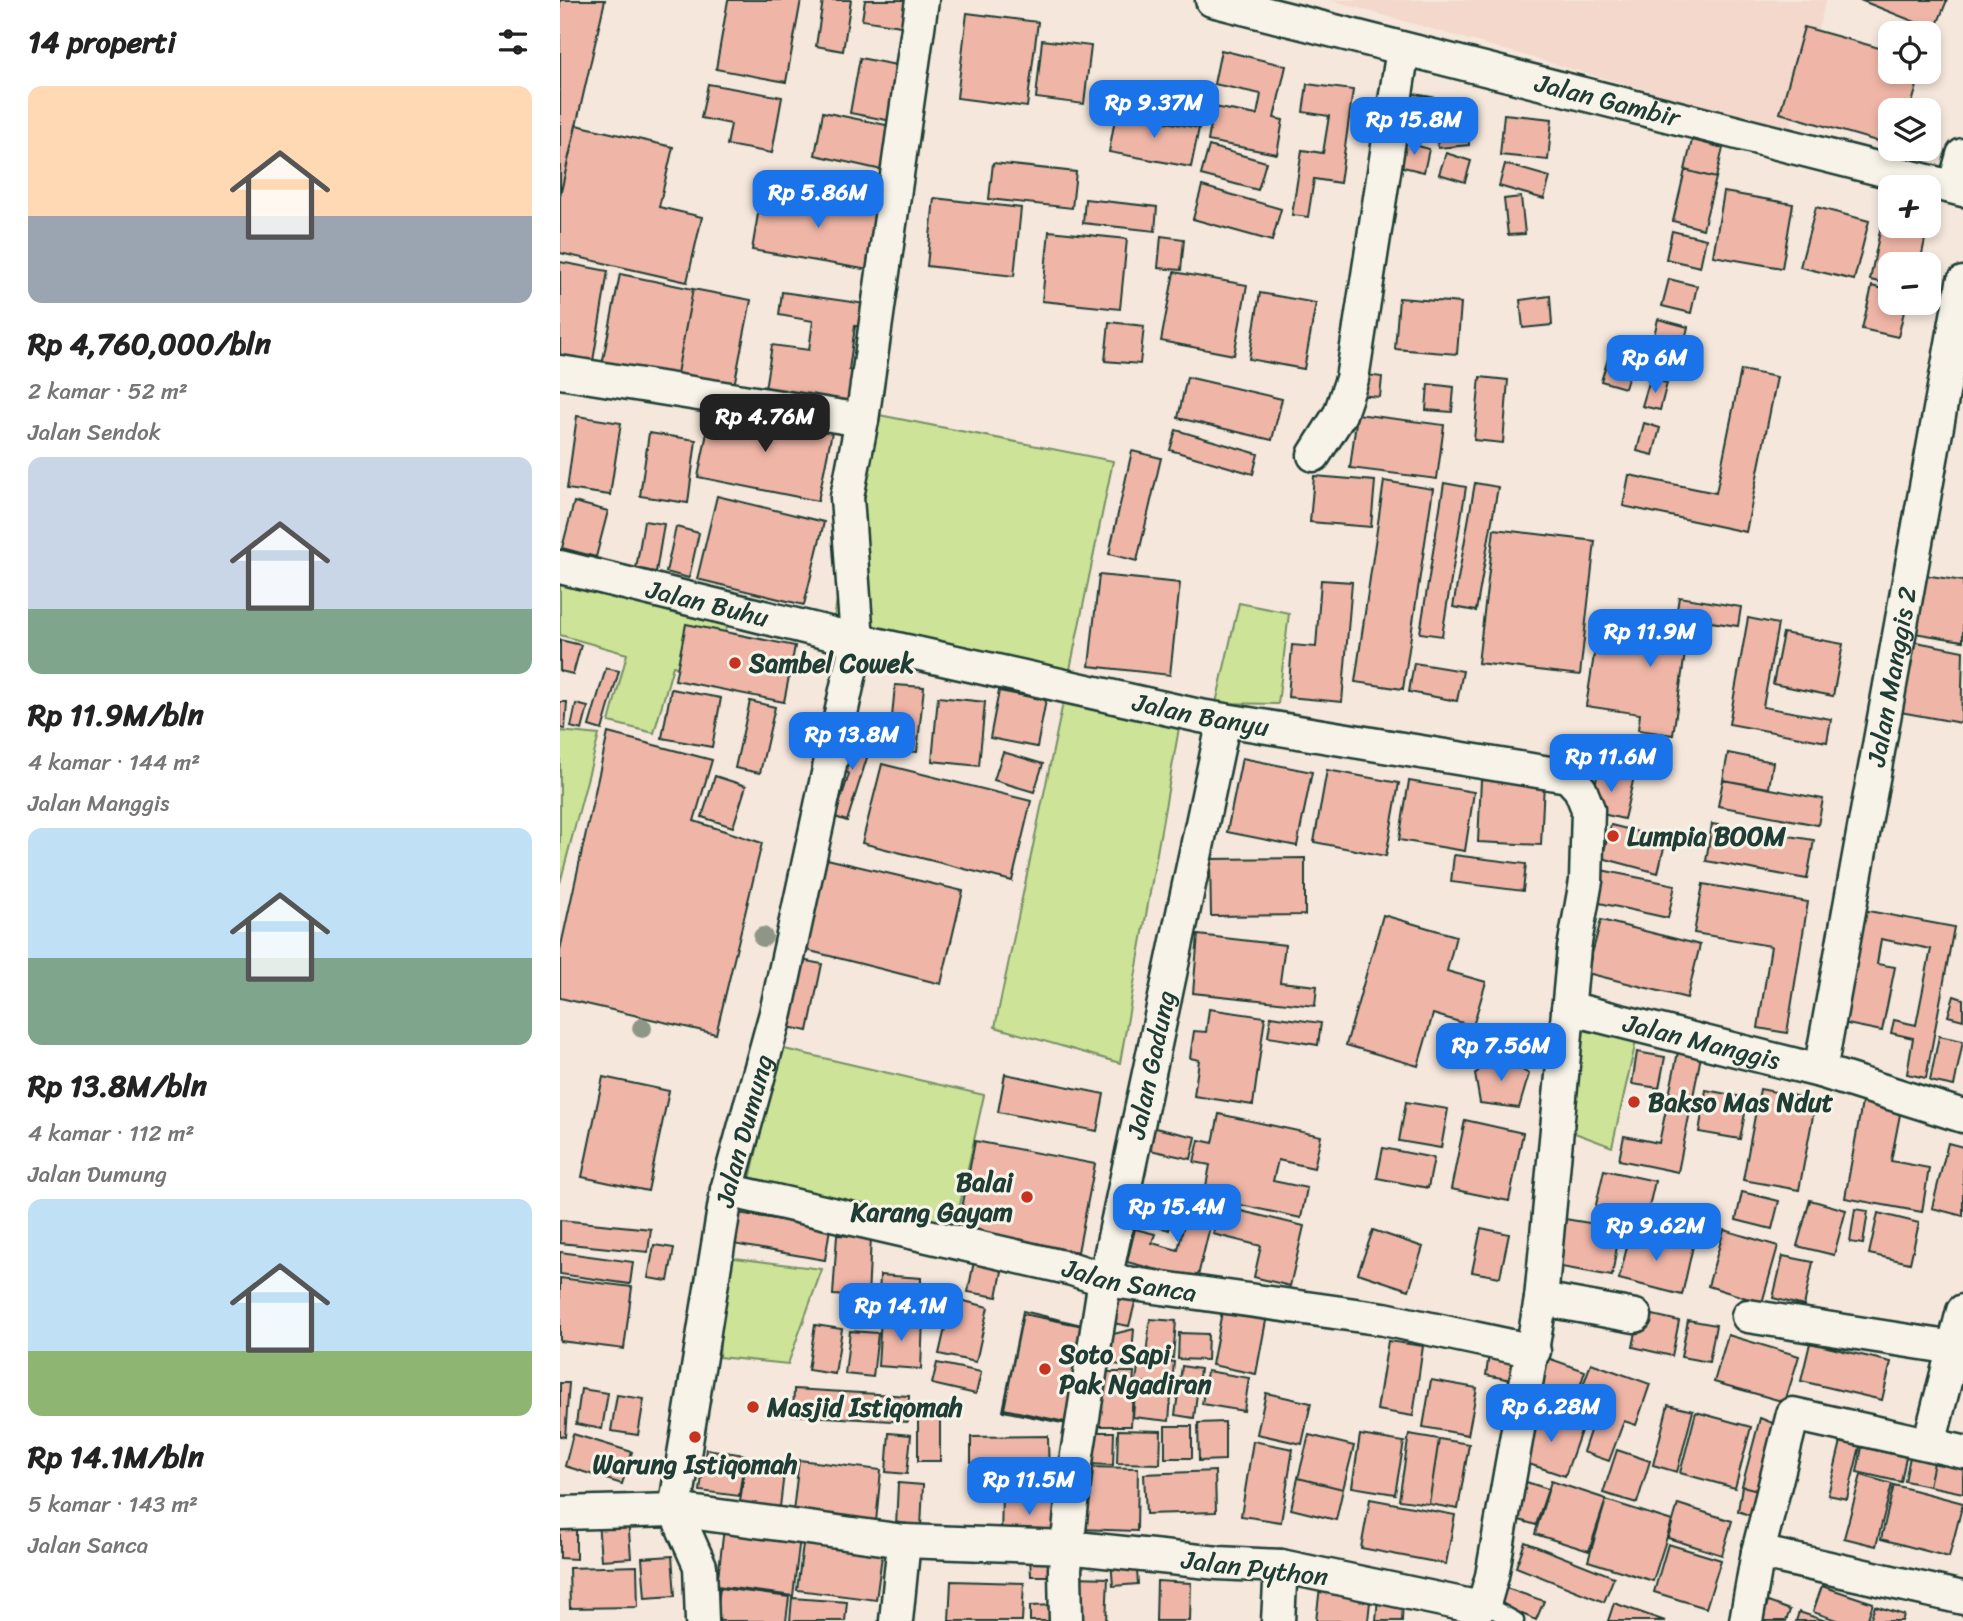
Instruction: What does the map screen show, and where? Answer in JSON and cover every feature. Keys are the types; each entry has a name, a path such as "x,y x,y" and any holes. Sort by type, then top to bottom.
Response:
{"street":[{"name":"Jalan Dumung","path":"675,1510 727,1190 776,1013 857,640 847,497 862,420 922,0"},
{"name":"Jalan Gambir","path":"1212,0 1958,188"},
{"path":"1314,455 1340,414 1352,379 1403,49"},
{"path":"1958,188 1963,155"},
{"name":"Jalan Manggis 2","path":"1820,1071 1963,283"},
{"path":"560,372 862,420"},
{"name":"Jalan Buhu","path":"560,567 857,640"},
{"name":"Jalan Banyu","path":"857,640 1224,720 1568,776 1580,789 1588,809 1586,881 1574,948 1568,1008"},
{"name":"Jalan Gadung","path":"1066,1621 1067,1547 1077,1455 1105,1280 1224,720"},
{"path":"1484,1604 1492,1576 1534,1352 1568,1008"},
{"name":"Jalan Manggis","path":"1568,1008 1820,1071 1963,1116"},
{"name":"Jalan Sanca","path":"727,1190 1072,1269 1105,1280 1384,1319 1534,1352"},
{"path":"1541,1298 1635,1317"},
{"path":"1929,1444 1963,1311"},
{"path":"1748,1316 1954,1348"},
{"path":"1746,1621 1758,1552 1793,1414 1963,1452"},
{"path":"675,1510 700,1566 702,1621"},
{"name":"Jalan Python","path":"560,1513 675,1510 904,1541 1067,1547 1218,1563 1281,1566 1476,1607 1484,1604"},
{"path":"896,1621 904,1541"},
{"path":"1758,1552 1963,1598"},
{"path":"1278,1621 1281,1566"}],"lane":[{"path":"1484,1604 1516,1621"}],"shaded area":[{"path":"1330,0 1826,0 1789,131"}],"green space":[{"path":"869,413 1113,461 1068,679 831,635"},
{"path":"560,574 730,613 715,677 673,666 654,733 609,722 627,654 560,635"},
{"path":"1239,603 1289,613 1278,704 1216,703"},
{"path":"1068,679 1182,711 1120,1063 995,1027"},
{"path":"560,731 599,735 560,883"},
{"path":"1572,1026 1637,1037 1612,1147 1559,1127"},
{"path":"780,1048 984,1095 952,1241 748,1188"},
{"path":"727,1257 822,1269 788,1364 719,1357"}],"building":[{"path":"560,0 605,0 560,196"},
{"path":"728,0 801,0 786,82 716,69"},
{"path":"823,0 851,0 843,51 816,46"},
{"path":"865,0 918,0 914,28 862,20"},
{"path":"1860,0 1947,0 1939,21 1912,21"},
{"path":"967,13 1038,22 1027,107 957,98"},
{"path":"1804,27 1878,48 1878,84 1918,84 1913,98 1878,98 1878,142 1780,113"},
{"path":"1042,40 1091,46 1084,104 1036,98"},
{"path":"1221,50 1286,66 1274,118 1283,120 1277,154 1208,141 1214,107 1257,115 1261,94 1214,84"},
{"path":"860,58 907,67 897,122 850,113"},
{"path":"708,84 782,97 772,153 727,145 731,124 701,118"},
{"path":"1307,84 1353,90 1340,183 1314,179 1308,217 1292,215 1302,150 1323,153 1329,116 1303,112"},
{"path":"1404,92 1437,98 1432,122 1400,116"},
{"path":"823,112 891,126 882,170 815,155"},
{"path":"1116,113 1199,128 1191,167 1109,152"},
{"path":"1504,114 1552,119 1548,160 1500,155"},
{"path":"1468,119 1469,145 1438,148 1436,121"},
{"path":"576,125 673,147 659,207 702,217 687,282 560,253 560,196"},
{"path":"1692,140 1723,148 1716,178 1685,170"},
{"path":"1404,142 1429,149 1424,172 1399,166"},
{"path":"1209,146 1266,162 1258,190 1201,175"},
{"path":"1446,153 1471,161 1465,182 1439,174"},
{"path":"993,163 1076,172 1072,208 989,199"},
{"path":"1505,164 1550,177 1544,199 1499,186"},
{"path":"1685,170 1716,178 1703,229 1673,221"},
{"path":"1202,186 1281,209 1272,241 1193,219"},
{"path":"762,190 884,210 875,271 752,250"},
{"path":"1724,192 1793,204 1782,268 1713,256"},
{"path":"1521,197 1525,234 1508,235 1504,199"},
{"path":"934,198 1021,208 1014,276 927,266"},
{"path":"1085,199 1157,207 1155,231 1083,223"},
{"path":"1816,207 1869,221 1854,280 1800,267"},
{"path":"1049,231 1127,239 1120,309 1042,301"},
{"path":"1672,231 1706,239 1700,267 1666,259"},
{"path":"1161,236 1184,239 1181,270 1158,268"},
{"path":"1879,238 1925,238 1922,252 1878,252 1878,282 1870,280"},
{"path":"560,262 608,271 591,373 560,367"},
{"path":"1174,272 1247,285 1234,355 1161,341"},
{"path":"620,274 693,289 675,384 601,370"},
{"path":"1669,279 1697,286 1691,313 1662,306"},
{"path":"1872,286 1878,288 1878,315 1903,315 1898,337 1862,329"},
{"path":"693,289 751,300 732,396 675,384"},
{"path":"782,292 866,304 862,327 855,326 849,370 865,373 859,410 764,395 772,345 809,350 813,321 779,315"},
{"path":"1260,293 1316,303 1304,369 1249,359"},
{"path":"1550,296 1552,325 1523,328 1520,300"},
{"path":"1399,298 1461,303 1457,354 1395,349"},
{"path":"1658,319 1688,327 1677,372 1647,364"},
{"path":"1109,322 1144,326 1140,364 1105,361"},
{"path":"1612,346 1636,352 1625,388 1601,381"},
{"path":"1741,370 1777,377 1746,532 1623,506 1629,475 1716,493"},
{"path":"1360,374 1382,377 1380,397 1358,395"},
{"path":"1187,377 1282,399 1272,440 1178,418"},
{"path":"1480,377 1508,380 1503,443 1474,440"},
{"path":"1650,379 1667,383 1660,410 1642,406"},
{"path":"1428,384 1454,387 1452,412 1426,410"},
{"path":"712,408 832,432 818,501 698,477"},
{"path":"1357,414 1444,425 1437,479 1350,468"},
{"path":"577,416 621,423 610,495 567,489"},
{"path":"1644,423 1660,428 1653,455 1637,451"},
{"path":"1176,430 1258,454 1253,474 1170,450"},
{"path":"649,433 696,440 688,503 640,496"},
{"path":"1132,451 1161,458 1137,561 1109,554"},
{"path":"1314,476 1375,481 1371,527 1310,522"},
{"path":"1384,481 1433,489 1403,689 1355,682"},
{"path":"1444,483 1466,487 1442,636 1420,633"},
{"path":"1475,483 1498,487 1476,611 1453,607"},
{"path":"717,496 824,522 804,605 697,579"},
{"path":"574,502 608,511 596,557 562,548"},
{"path":"644,521 664,524 656,572 636,569"},
{"path":"676,527 699,533 689,578 666,572"},
{"path":"1494,529 1595,541 1580,675 1478,663"},
{"path":"1918,574 1963,581 1963,641 1908,632"},
{"path":"1099,575 1180,583 1170,675 1089,666"},
{"path":"1321,580 1352,582 1342,702 1288,697 1292,645 1316,647"},
{"path":"1679,597 1741,607 1738,626 1690,619 1673,735 1638,730 1640,714 1586,706 1597,636 1671,648"},
{"path":"1748,618 1778,624 1763,707 1831,719 1827,742 1729,724"},
{"name":"Sambel Cowek","path":"686,624 795,646 784,702 675,680"},
{"path":"1783,633 1843,644 1833,696 1773,684"},
{"path":"1901,639 1963,651 1961,723 1889,710"},
{"path":"560,640 581,645 573,674 560,671"},
{"path":"1414,663 1463,671 1457,701 1409,692"},
{"path":"606,668 619,671 602,730 589,726"},
{"path":"895,685 924,687 917,752 889,750"},
{"path":"671,689 721,698 712,747 662,738"},
{"path":"999,691 1046,700 1037,747 990,738"},
{"path":"938,697 985,702 979,766 932,761"},
{"path":"750,701 775,707 760,773 735,768"},
{"path":"560,702 567,702 565,729 560,728"},
{"path":"576,704 588,707 582,730 571,727"},
{"path":"608,733 712,760 694,821 762,843 716,1034 560,998 560,950"},
{"path":"847,734 872,742 847,821 835,817 849,774 841,768"},
{"path":"1003,752 1043,764 1034,792 994,780"},
{"path":"1728,753 1773,762 1769,788 1723,780"},
{"path":"1242,758 1312,772 1297,846 1227,832"},
{"path":"882,764 1031,801 1012,881 862,843"},
{"path":"1599,768 1634,777 1624,819 1589,811"},
{"path":"1327,770 1399,783 1386,856 1314,842"},
{"path":"715,776 746,786 733,827 702,817"},
{"path":"1481,780 1544,782 1541,845 1478,842"},
{"path":"1723,780 1823,799 1818,825 1718,806"},
{"path":"1409,781 1474,792 1465,851 1399,840"},
{"path":"1712,824 1814,840 1807,879 1706,861"},
{"path":"1611,825 1666,839 1658,873 1602,858"},
{"path":"1454,855 1526,864 1523,891 1451,882"},
{"path":"1305,858 1305,915 1211,916 1210,859"},
{"path":"827,859 963,891 941,984 806,950"},
{"path":"1601,870 1675,885 1668,918 1595,902"},
{"path":"1703,884 1808,902 1787,1033 1758,1028 1771,946 1694,933"},
{"path":"1863,910 1954,927 1926,1078 1907,1074 1913,1038 1891,1033 1894,1020 1916,1025 1931,949 1881,939 1877,964 1895,967 1882,1031 1842,1023"},
{"path":"1383,915 1456,936 1447,971 1486,982 1473,1026 1433,1014 1418,1066 1346,1045"},
{"path":"1601,920 1700,945 1687,998 1587,973"},
{"path":"1198,935 1285,945 1280,982 1317,986 1315,1006 1193,993"},
{"path":"796,959 822,964 808,1031 782,1026"},
{"path":"1954,996 1963,999 1963,1020 1948,1016"},
{"path":"1209,1009 1265,1017 1253,1105 1194,1096 1199,1060 1190,1058 1194,1031 1206,1032"},
{"path":"1271,1016 1321,1023 1318,1045 1268,1037"},
{"path":"1939,1036 1963,1041 1954,1086 1930,1081"},
{"path":"1637,1052 1665,1057 1659,1088 1632,1084"},
{"path":"1678,1052 1701,1056 1678,1172 1619,1160 1624,1136 1659,1143"},
{"path":"1495,1054 1529,1074 1519,1108 1480,1103 1475,1074"},
{"path":"1005,1074 1104,1094 1097,1131 998,1112"},
{"path":"603,1077 669,1091 648,1191 582,1177"},
{"path":"1760,1089 1816,1100 1799,1190 1743,1180"},
{"path":"1706,1090 1748,1098 1740,1139 1699,1132"},
{"path":"1863,1097 1902,1104 1891,1161 1929,1168 1922,1212 1845,1198"},
{"path":"1406,1102 1448,1109 1441,1148 1399,1141"},
{"path":"1219,1114 1321,1136 1314,1168 1278,1160 1273,1181 1307,1188 1301,1218 1204,1197 1210,1165 1194,1162 1199,1140 1213,1143"},
{"path":"1465,1120 1523,1133 1509,1201 1451,1189"},
{"path":"1155,1128 1196,1137 1191,1159 1150,1150"},
{"name":"Balai Karang Gayam","path":"975,1141 1095,1164 1078,1252 958,1229"},
{"path":"1948,1143 1963,1147 1963,1216 1932,1208"},
{"path":"1383,1148 1434,1158 1428,1188 1377,1178"},
{"path":"1604,1170 1655,1181 1646,1220 1595,1209"},
{"path":"1151,1190 1179,1199 1169,1230 1140,1221"},
{"path":"1742,1192 1779,1201 1772,1229 1736,1220"},
{"path":"1191,1195 1216,1202 1197,1280 1127,1262 1135,1229 1155,1234 1152,1243 1178,1250"},
{"path":"1810,1200 1846,1210 1834,1255 1797,1246"},
{"path":"1220,1206 1304,1226 1290,1286 1254,1277 1261,1246 1213,1234"},
{"path":"1855,1209 1868,1211 1863,1244 1850,1242"},
{"path":"738,1213 830,1228 825,1260 733,1244"},
{"path":"1878,1213 1919,1223 1910,1263 1869,1254"},
{"path":"1565,1219 1620,1228 1612,1276 1556,1266"},
{"path":"560,1220 651,1229 648,1252 560,1243"},
{"path":"1481,1228 1509,1234 1500,1277 1472,1272"},
{"path":"1373,1230 1423,1247 1409,1290 1358,1273"},
{"path":"1724,1230 1778,1246 1762,1303 1708,1286"},
{"path":"1631,1231 1693,1246 1682,1295 1619,1279"},
{"path":"837,1235 871,1237 868,1297 833,1295"},
{"path":"654,1245 674,1248 668,1281 648,1278"},
{"path":"560,1252 633,1262 630,1284 560,1274"},
{"path":"1783,1256 1813,1262 1804,1306 1773,1298"},
{"path":"974,1261 1003,1266 997,1297 968,1292"},
{"path":"880,1275 921,1278 921,1299 879,1296"},
{"path":"560,1278 632,1287 624,1349 560,1341"},
{"path":"1111,1287 1138,1291 1129,1326 1107,1322"},
{"path":"952,1298 988,1307 976,1362 939,1354"},
{"path":"1224,1301 1268,1310 1256,1374 1212,1365"},
{"name":"Soto Sapi Pak Ngadiran","path":"1023,1311 1086,1326 1067,1424 1003,1411"},
{"path":"1640,1312 1679,1321 1672,1356 1633,1347"},
{"name":"Soto Sapi Pak Ngadiran","path":"1023,1314 1083,1326 1065,1422 1004,1409"},
{"path":"881,1317 923,1319 921,1369 878,1366"},
{"path":"1150,1319 1176,1321 1173,1358 1146,1356"},
{"path":"1688,1320 1716,1325 1709,1362 1681,1357"},
{"path":"815,1325 842,1329 835,1374 808,1370"},
{"path":"1134,1329 1131,1365 1103,1364 1105,1336"},
{"path":"850,1331 878,1333 873,1377 845,1374"},
{"path":"1179,1333 1208,1334 1207,1360 1178,1359"},
{"path":"1728,1335 1799,1356 1785,1402 1714,1382"},
{"path":"1388,1341 1423,1346 1413,1416 1377,1410"},
{"path":"1810,1343 1891,1362 1882,1400 1801,1381"},
{"path":"1489,1354 1515,1359 1511,1380 1486,1375"},
{"path":"1542,1356 1585,1371 1572,1411 1529,1397"},
{"path":"1139,1358 1174,1362 1172,1385 1136,1382"},
{"path":"937,1363 981,1372 976,1394 932,1384"},
{"path":"1591,1363 1650,1384 1636,1425 1624,1421 1609,1461 1583,1452 1598,1407 1578,1400"},
{"path":"1182,1366 1200,1369 1194,1418 1175,1415"},
{"path":"1207,1371 1249,1378 1244,1411 1202,1404"},
{"path":"1097,1372 1134,1372 1131,1426 1088,1426"},
{"path":"1431,1380 1477,1388 1468,1435 1423,1427"},
{"path":"1136,1382 1172,1385 1169,1421 1133,1417"},
{"path":"560,1383 569,1383 565,1437 560,1436"},
{"path":"581,1389 608,1393 602,1429 576,1424"},
{"path":"794,1389 909,1396 908,1422 793,1415"},
{"path":"1266,1393 1311,1403 1302,1444 1257,1434"},
{"path":"617,1395 644,1399 638,1435 611,1431"},
{"path":"1668,1405 1693,1411 1677,1472 1653,1465"},
{"path":"1537,1411 1582,1428 1565,1476 1520,1461"},
{"path":"1696,1412 1751,1427 1735,1488 1680,1473"},
{"path":"918,1415 940,1415 940,1461 918,1461"},
{"path":"1760,1418 1785,1428 1766,1492 1742,1486"},
{"path":"1225,1422 1225,1460 1199,1461 1198,1423"},
{"path":"1165,1426 1192,1426 1192,1458 1165,1458"},
{"path":"1844,1429 1863,1434 1847,1499 1828,1495"},
{"path":"1118,1430 1161,1431 1160,1464 1117,1463"},
{"path":"1085,1432 1114,1432 1113,1465 1084,1464"},
{"path":"889,1433 911,1435 907,1474 886,1472"},
{"path":"573,1434 632,1452 622,1484 565,1466"},
{"path":"1409,1434 1439,1439 1429,1504 1399,1500"},
{"path":"1309,1435 1354,1446 1343,1489 1298,1478"},
{"path":"1360,1435 1404,1442 1395,1494 1352,1487"},
{"path":"1048,1436 1049,1486 971,1487 971,1437"},
{"path":"1439,1439 1469,1444 1458,1509 1429,1504"},
{"path":"1253,1441 1293,1449 1281,1522 1241,1516"},
{"path":"1862,1447 1906,1457 1901,1482 1857,1472"},
{"path":"1912,1447 1936,1453 1929,1486 1905,1481"},
{"path":"706,1449 745,1455 739,1496 700,1491"},
{"path":"1617,1450 1650,1461 1637,1503 1603,1493"},
{"path":"1936,1453 1963,1458 1963,1493 1929,1486"},
{"path":"799,1460 881,1470 876,1522 793,1512"},
{"path":"745,1467 784,1473 780,1507 740,1502"},
{"path":"1081,1467 1138,1468 1137,1531 1079,1529"},
{"path":"1215,1471 1216,1512 1146,1514 1144,1474"},
{"path":"1861,1475 1892,1484 1876,1546 1844,1538"},
{"path":"1298,1478 1343,1489 1336,1520 1291,1509"},
{"path":"1517,1479 1548,1489 1536,1525 1506,1516"},
{"path":"1551,1481 1606,1499 1589,1551 1535,1534"},
{"path":"898,1483 923,1485 921,1528 896,1526"},
{"path":"1894,1485 1963,1503 1949,1557 1881,1539"},
{"path":"1742,1486 1766,1492 1759,1519 1738,1511"},
{"path":"1002,1489 1056,1489 1055,1545 1001,1544"},
{"path":"1370,1499 1455,1515 1446,1564 1361,1548"},
{"path":"1606,1500 1672,1521 1653,1581 1588,1561"},
{"path":"1678,1504 1732,1521 1722,1555 1668,1538"},
{"path":"628,1519 631,1558 601,1560 598,1521"},
{"path":"725,1520 801,1529 793,1596 717,1586"},
{"path":"560,1521 576,1522 576,1559 560,1558"},
{"path":"805,1530 884,1541 876,1600 797,1590"},
{"path":"1525,1542 1614,1577 1604,1602 1516,1567"},
{"path":"1668,1544 1721,1560 1706,1608 1654,1592"},
{"path":"1054,1554 1054,1576 1031,1576 1030,1555"},
{"path":"672,1556 675,1596 645,1598 642,1558"},
{"path":"1136,1558 1138,1584 1113,1586 1111,1560"},
{"path":"637,1566 638,1607 570,1608 569,1568"},
{"path":"1074,1577 1108,1578 1106,1621 1072,1621"},
{"path":"951,1581 1024,1583 1022,1621 949,1621"},
{"path":"1157,1581 1191,1583 1190,1621 1156,1621"},
{"path":"1822,1586 1873,1603 1867,1621 1839,1621 1813,1612"},
{"path":"1320,1587 1371,1592 1368,1621 1316,1621"},
{"path":"720,1588 789,1597 786,1621 716,1621"},
{"path":"1506,1588 1544,1601 1536,1620 1501,1605"},
{"path":"1378,1597 1403,1600 1402,1621 1376,1621"},
{"path":"792,1598 847,1602 845,1621 790,1621"},
{"path":"1768,1602 1790,1610 1786,1621 1761,1621"},
{"path":"1614,1603 1665,1621 1608,1621"},
{"path":"1055,1605 1055,1621 1030,1621 1030,1606"},
{"path":"1875,1606 1904,1615 1902,1621 1870,1621"},
{"path":"1799,1612 1826,1621 1796,1621"}],"place":[{"name":"Sambel Cowek","path":"735,663"},
{"name":"Lumpia BOOM","path":"1613,836"},
{"name":"Bakso Mas Ndut","path":"1634,1102"},
{"name":"Balai Karang Gayam","path":"1027,1197"},
{"name":"Soto Sapi Pak Ngadiran","path":"1045,1369"},
{"name":"Masjid Istiqomah","path":"753,1407"},
{"name":"Warung Istiqomah","path":"695,1437"}]}
